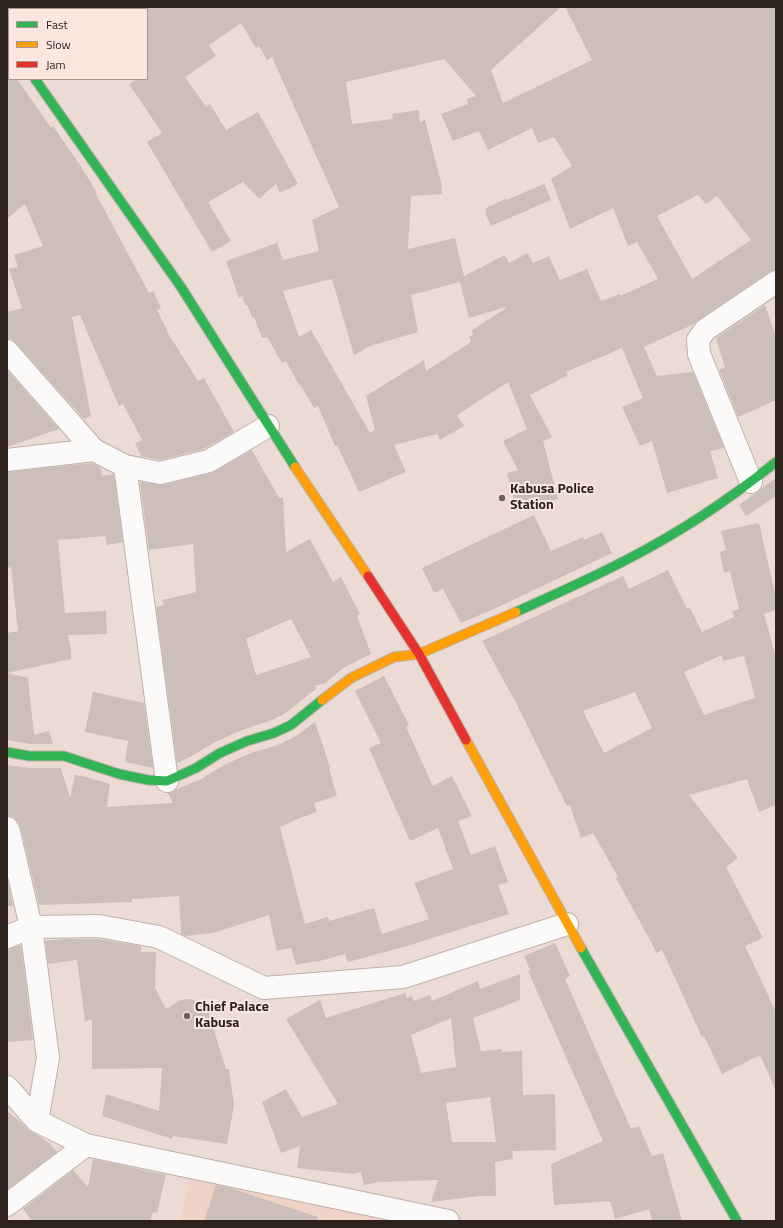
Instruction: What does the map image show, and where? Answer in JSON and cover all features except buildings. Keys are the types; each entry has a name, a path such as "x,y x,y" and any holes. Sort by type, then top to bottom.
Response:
{"street":[{"path":"36,80 181,287 268,426 419,654 567,924 737,1221"},
{"path":"751,482 699,354 698,340 705,330 776,282"},
{"path":"7,351 94,450 125,466 160,474 209,461 268,426"},
{"path":"7,460 94,450"},
{"path":"7,752 29,756 64,756 119,774 148,780 167,781 196,768 220,753 247,741 274,733 290,725 351,678 394,657 419,654 499,620 627,560 690,524 751,482 776,462"},
{"path":"125,466 167,781"},
{"path":"7,828 31,927 48,1058 36,1121"},
{"path":"7,937 31,927 99,926 159,937 264,988 403,977 567,924"},
{"path":"7,1087 36,1121 86,1145 448,1221"},
{"path":"7,1204 86,1145"}],"shaded area":[{"path":"191,1167 448,1221 181,1221"}],"traffic: fast":[{"path":"36,80 181,287 295,467"},
{"path":"516,612 599,574 646,550 685,527 722,502 776,462"},
{"path":"7,752 29,756 64,756 119,774 148,780 167,781 196,768 220,753 247,741 274,733 291,725 322,700"},
{"path":"581,948 737,1221"}],"traffic: slow":[{"path":"295,467 368,576"},
{"path":"322,700 351,678 394,657 419,654 516,612"},
{"path":"466,740 581,948"}],"traffic: jam":[{"path":"368,576 419,654 466,740"}],"place":[{"name":"Kabusa Police Station","path":"502,498"},
{"name":"Chief Palace Kabusa","path":"187,1016"}]}
